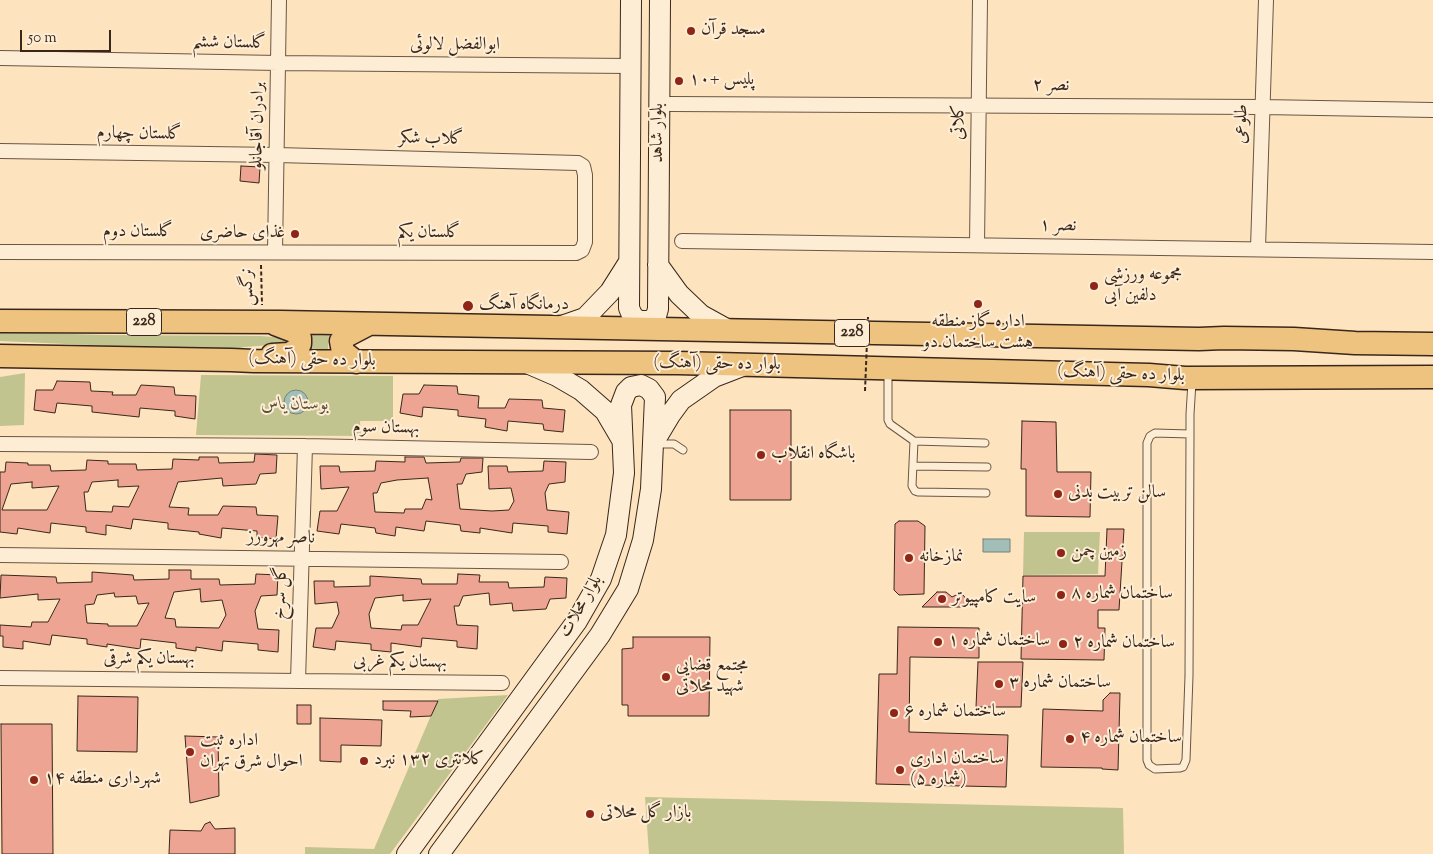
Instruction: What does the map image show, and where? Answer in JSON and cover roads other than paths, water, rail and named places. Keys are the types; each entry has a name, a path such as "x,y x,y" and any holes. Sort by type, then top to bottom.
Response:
{"main road":[{"name":"بلوار شاهد","path":"631,0 629,308 637,320 643,321 650,321 656,316 658,309 660,0"},
{"path":"554,328 585,318 610,292 629,262"},
{"path":"658,265 679,294 701,315 730,331"},
{"name":"بلوار ده حقی (آهنگ)","path":"6,320 266,322 1199,340 1277,339 1433,344"},
{"path":"231,360 289,354 296,350 300,344 300,338 296,332 266,322"},
{"path":"356,362 343,352 341,341 346,336 367,325"},
{"name":"بلوار ده حقی (آهنگ)","path":"0,356 254,361 746,365 1149,375 1193,378 1433,378"},
{"path":"0,360 33,356"},
{"path":"525,363 556,376 581,390 605,411 624,443"},
{"name":"بلوار محلات","path":"653,444 670,414 681,400 714,377 746,365"},
{"name":"بلوار محلات","path":"406,854 578,622 601,578 616,535 624,473 621,405 626,392 631,387 641,385 650,389 655,396 651,489 643,540 628,589 600,635 439,854"}],"street":[{"name":"برادران آقاجانلو","path":"275,252 279,0"},
{"name":"کلاتی","path":"977,245 980,0"},
{"name":"طلوعی","path":"1258,248 1266,0"},
{"name":"گلستان ششم","path":"0,58 278,63"},
{"name":"ابوالفضل لالوئی","path":"278,63 630,66"},
{"name":"نصر ۲","path":"670,104 1262,107 1433,110"},
{"name":"گلستان چهارم","path":"0,151 277,155"},
{"name":"گلاب شکر","path":"277,155 578,163 583,166 585,175 585,242 582,250"},
{"name":"نصر ۱","path":"682,241 1433,252"},
{"name":"گلستان یکم","path":"275,252 576,253 582,250"},
{"name":"گلستان دوم","path":"0,252 275,252"},
{"name":"بهستان سوم","path":"0,444 305,446 591,452"},
{"name":"گل سرخ","path":"298,681 305,446"},
{"name":"ناصر مهرورز","path":"0,555 561,562"},
{"name":"بهستان یکم شرقی","path":"0,678 298,681"},
{"name":"بهستان یکم غربی","path":"298,681 502,682"}],"lane":[{"path":"888,369 888,420 890,424 914,442 984,443"},
{"path":"1190,434 1155,433 1150,436 1146,443 1147,760 1149,765 1155,769 1180,768 1183,767 1186,760 1189,676 1190,434 1193,378"},
{"path":"914,442 913,489 918,492 986,493"},
{"path":"653,444 674,444 683,450"},
{"path":"913,466 987,467"}],"water":[{"path":"296,390 305,393 308,402 305,411 296,414 287,411 284,402 287,393"},
{"path":"983,539 1010,539 1010,552 983,552"}],"place":[{"name":"مسجد قرآن","path":"691,31"},
{"name":"پلیس +۱۰","path":"679,81"},
{"name":"غذای حاضری","path":"295,234"},
{"name":"مجموعه ورزشی دلفین آبی","path":"1094,286"},
{"name":"اداره گاز منطقه هشت ساختمان دو","path":"978,304"},
{"name":"درمانگاه آهنگ","path":"468,306"},
{"name":"باشگاه انقلاب","path":"761,455"},
{"name":"سالن تربیت بدنی","path":"1058,494"},
{"name":"زمین چمن","path":"1061,553"},
{"name":"نمازخانه","path":"909,558"},
{"name":"ساختمان شماره ۸","path":"1061,595"},
{"name":"سایت کامپیوتر","path":"942,599"},
{"name":"ساختمان شماره ۱","path":"938,642"},
{"name":"ساختمان شماره ۲","path":"1063,644"},
{"name":"مجتمع قضایی شهید محلاتی","path":"666,677"},
{"name":"ساختمان شماره ۳","path":"999,684"},
{"name":"ساختمان شماره ۶","path":"894,713"},
{"name":"ساختمان شماره ۴","path":"1070,739"},
{"name":"اداره ثبت احوال شرق تهران","path":"190,752"},
{"name":"کلانتری ۱۳۲ نبرد","path":"364,761"},
{"name":"ساختمان اداری (شماره ۵)","path":"900,770"},
{"name":"شهرداری منطقه ۱۴","path":"34,780"},
{"name":"بازار گل محلاتی","path":"590,814"}],"park label":[{"name":"بوستان یاس","path":"295,406"}]}
